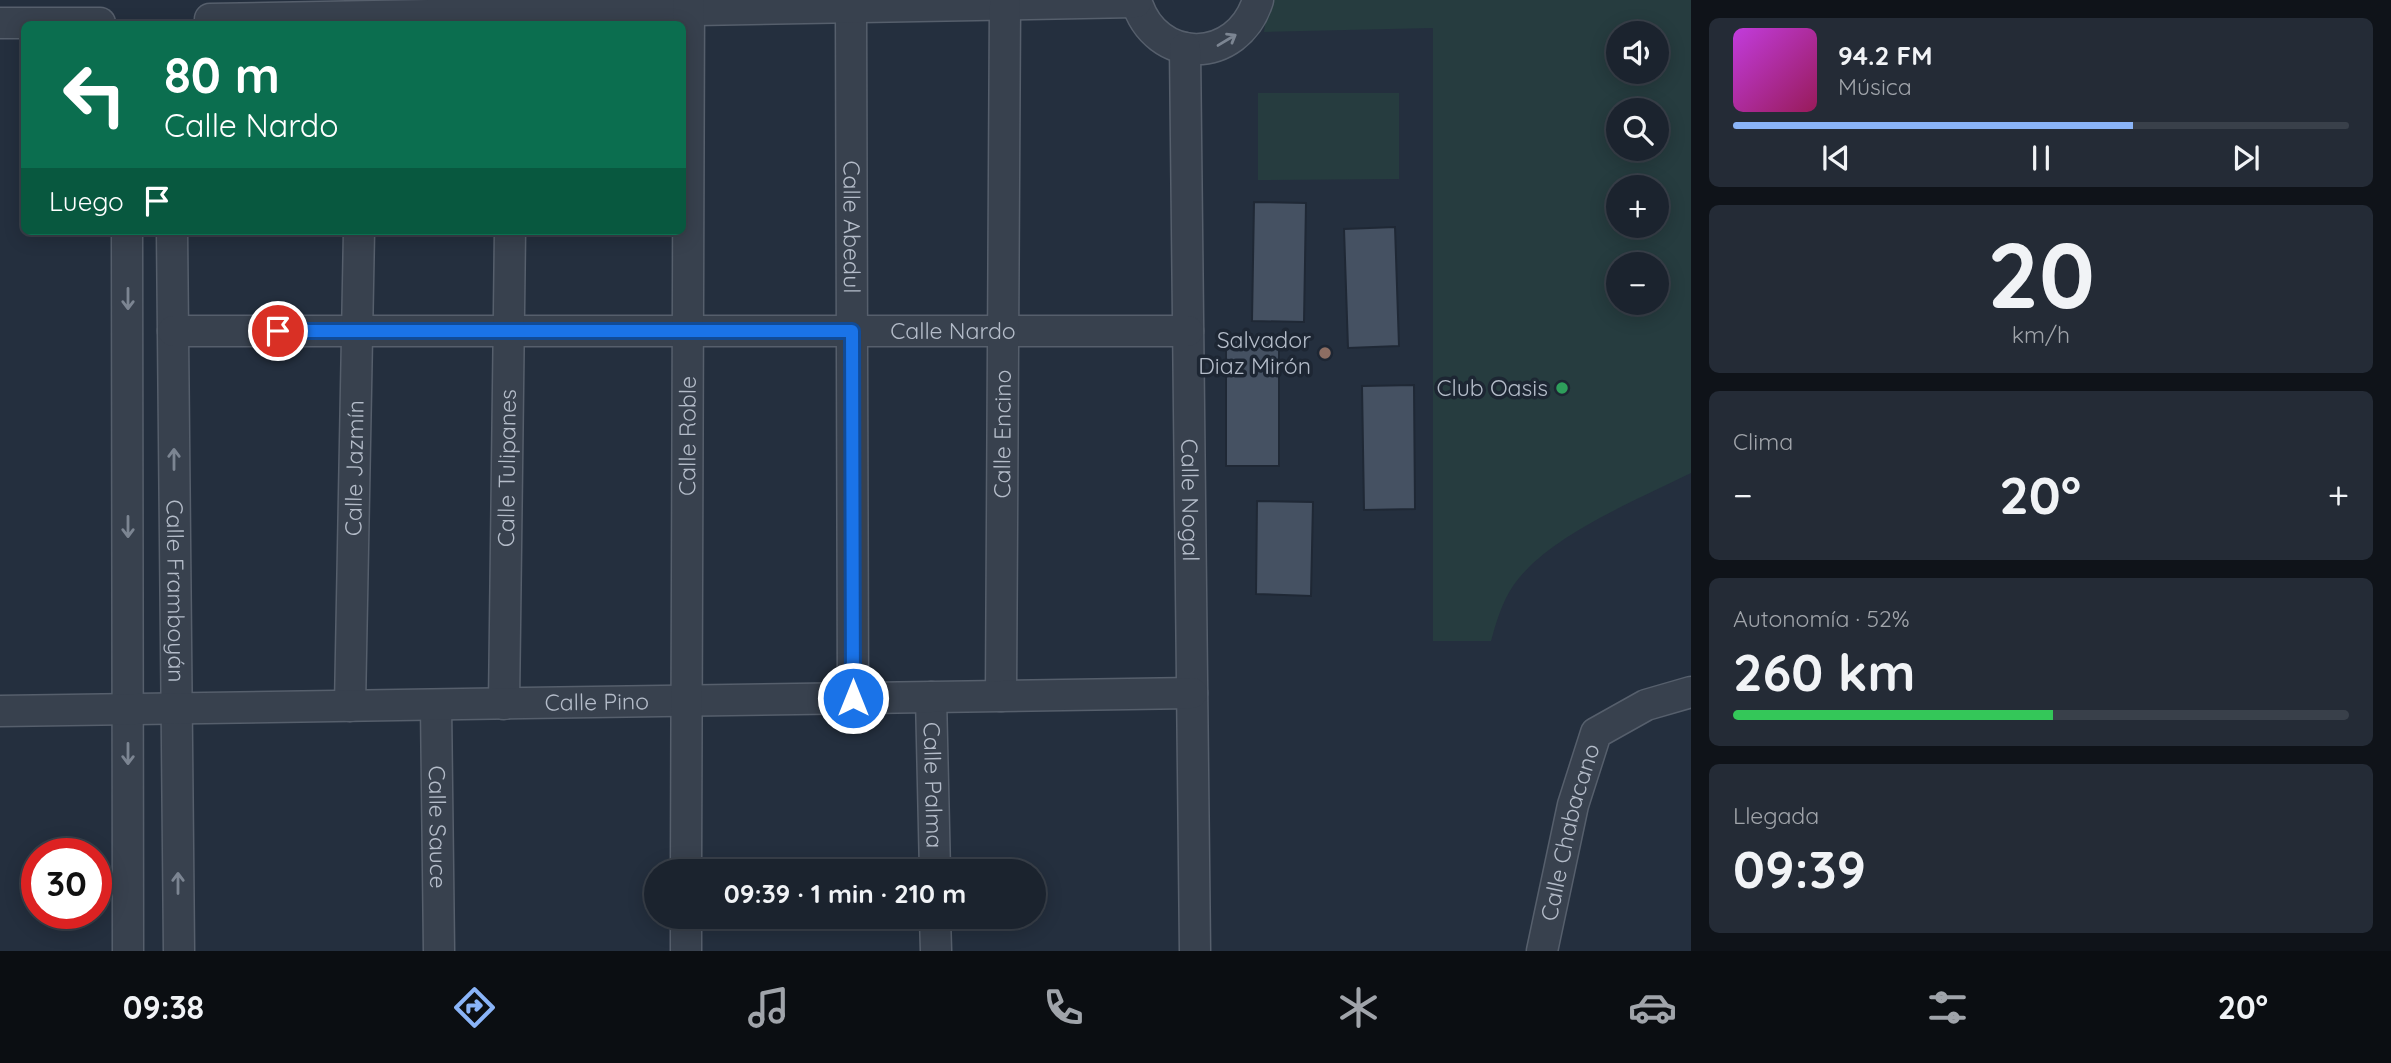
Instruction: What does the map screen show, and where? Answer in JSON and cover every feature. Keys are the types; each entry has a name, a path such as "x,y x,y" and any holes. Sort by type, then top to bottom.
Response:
{"street":[{"path":"209,14 363,20 512,19 690,5 851,8 1136,1 1145,22 1156,34 1185,48 1202,49 1218,46 1233,38 1245,27 1258,0"},
{"name":"Calle Roble","path":"686,859 690,5"},
{"name":"Calle Encino","path":"1001,696 1005,5"},
{"name":"Calle Abedul","path":"851,8 853,698"},
{"path":"29,21 100,16"},
{"path":"0,23 21,22"},
{"name":"Calle Nogal","path":"1185,48 1195,951"},
{"name":"Calle Framboyán","path":"127,235 128,951"},
{"name":"Calle Framboyán","path":"173,235 178,951"},
{"name":"Calle Jazmín","path":"350,706 359,235"},
{"name":"Calle Tulipanes","path":"504,704 510,235"},
{"name":"Calle Nardo","path":"173,331 1188,331"},
{"name":"Calle Chabacano","path":"1542,951 1573,805 1596,733 1646,705 1691,692"},
{"name":"Calle Pino","path":"0,712 1192,693"},
{"name":"Calle Palma","path":"932,697 934,859"},
{"name":"Calle Sauce","path":"436,705 439,951"},
{"path":"686,929 686,951"},
{"path":"935,929 936,951"}],"green space":[{"name":"Club Oasis","path":"1268,0 1691,0 1691,473 1594,521 1548,551 1528,568 1513,586 1497,620 1491,641 1433,641 1433,28 1264,32"},
{"path":"1258,93 1399,93 1399,179 1258,180"}],"building":[{"path":"1254,202 1306,203 1304,322 1252,321"},
{"path":"1395,227 1399,346 1348,348 1344,229"},
{"path":"1226,339 1279,339 1279,466 1226,466"},
{"path":"1414,385 1415,509 1364,510 1362,386"},
{"path":"1257,501 1313,502 1311,596 1256,594"}],"place":[{"name":"Salvador Diaz Mirón","path":"1325,353"},
{"name":"Club Oasis","path":"1562,388"}],"route":[{"path":"278,331 852,331 853,698"}]}
